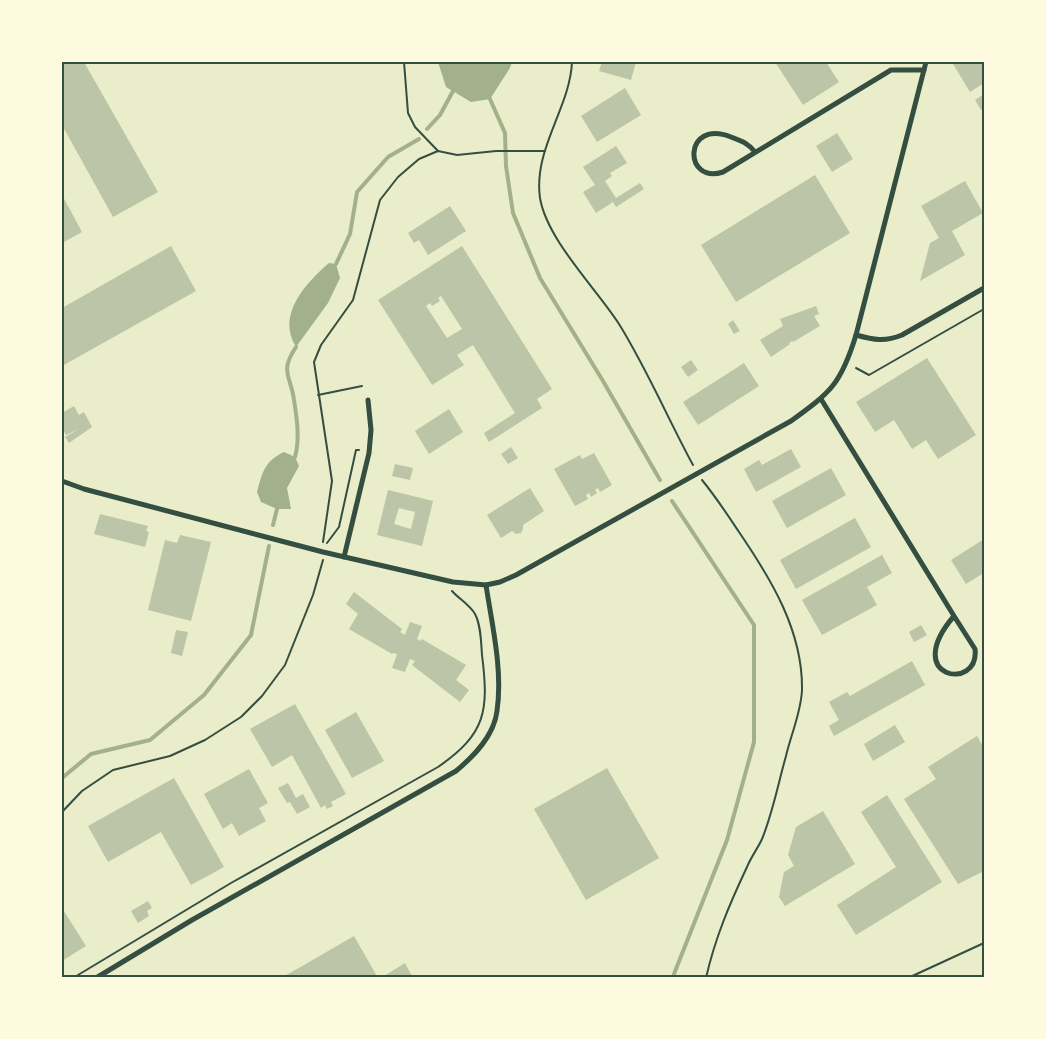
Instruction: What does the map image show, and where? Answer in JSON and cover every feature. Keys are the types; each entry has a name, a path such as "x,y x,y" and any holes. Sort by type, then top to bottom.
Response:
{"street":[{"path":"62,481 84,489 323,552 453,582 486,585 516,575 791,421 822,399 833,388 848,363 856,335 926,62"},
{"path":"755,152 748,143 727,135 711,133 705,135 696,144 693,156 699,168 710,174 717,174 755,152 891,70 924,70"},
{"path":"856,335 878,341 890,340 984,288"},
{"path":"822,399 975,649 974,660 968,670 951,674 940,668 934,652 946,626 954,616"},
{"path":"344,557 369,453 371,430 368,400"},
{"path":"96,978 192,920 456,771 473,757 489,732 497,712 498,675 486,585"}],"path":[{"path":"404,62 408,113 415,127 438,151 457,155 496,151 545,151"},
{"path":"572,62 566,93 545,151 541,173 540,198 547,218 562,246 618,322 697,473 749,547 779,597 801,668 802,692 797,722 786,753 774,802 762,839 726,911 713,948 706,978"},
{"path":"369,453 356,450 339,527 327,543 323,543 332,481 314,362 321,345 353,300 380,200 398,177 419,159 438,151"},
{"path":"848,363 869,375 984,309"},
{"path":"318,395 362,386"},
{"path":"62,812 82,791 113,770 170,756 205,740 241,717 276,679 296,639 323,561 323,552"},
{"path":"73,978 165,921 459,753 478,727 485,706 485,682 478,623 474,613 452,592 453,582"},
{"path":"908,978 984,943"}],"shaded area":[{"path":"438,62 512,62 490,99 471,102 446,87"},
{"path":"329,263 336,264 340,278 328,303 296,347 289,323 291,312 303,290"},
{"path":"284,452 295,457 299,466 287,488 291,509 277,509 261,502 257,492 265,468"}],"building":[{"path":"62,62 84,62 158,192 113,217 62,125"},
{"path":"602,62 636,62 631,80 599,71"},
{"path":"775,62 826,62 839,82 803,105"},
{"path":"984,62 984,83 970,92 953,64"},
{"path":"625,88 641,115 597,142 581,116"},
{"path":"984,94 984,108 981,110 975,100"},
{"path":"837,133 853,159 832,172 816,146"},
{"path":"616,146 627,163 610,173 612,176 605,181 616,198 640,183 644,189 616,207 613,202 596,213 583,192 595,185 583,167"},
{"path":"815,175 850,233 736,302 701,245"},
{"path":"965,181 983,213 952,231 965,255 920,281 930,243 939,238 921,206"},
{"path":"62,195 82,232 62,243"},
{"path":"450,206 466,231 428,255 419,240 414,243 408,233"},
{"path":"171,246 196,291 62,366 62,308"},
{"path":"462,246 552,389 537,399 542,408 489,442 484,433 515,413 473,345 457,355 464,365 432,385 378,300","holes":["441,296 462,329 447,338 426,306 430,303 432,306 440,301 438,298"]},
{"path":"816,306 819,314 814,316 820,326 792,341 771,357 760,340 783,326 780,319"},
{"path":"733,320 740,331 734,334 728,324"},
{"path":"927,358 976,435 938,459 926,440 912,449 894,420 875,432 856,402"},
{"path":"691,360 698,370 688,377 681,367"},
{"path":"744,363 759,386 698,425 683,402"},
{"path":"74,406 79,415 84,412 92,427 69,443 65,437 79,429 66,435 62,427 62,413"},
{"path":"449,409 463,432 429,454 415,431"},
{"path":"511,447 518,458 508,464 501,454"},
{"path":"791,449 801,467 756,492 744,469 759,460 762,465"},
{"path":"594,453 612,485 600,492 598,488 595,490 597,493 591,497 589,493 586,495 588,499 575,506 554,469 580,455 582,459"},
{"path":"395,464 413,468 410,480 392,476"},
{"path":"831,468 846,495 787,528 772,501"},
{"path":"530,488 544,511 523,525 521,533 516,534 512,531 501,538 487,515"},
{"path":"388,490 433,501 422,546 377,535","holes":["399,508 415,512 411,529 394,524"]},
{"path":"100,514 148,526 146,531 149,532 145,547 94,534"},
{"path":"855,518 871,547 796,589 780,560"},
{"path":"180,535 211,542 191,621 148,610 165,540 177,543"},
{"path":"984,539 984,578 982,574 966,584 951,560"},
{"path":"882,555 892,573 867,587 877,605 822,635 802,600"},
{"path":"354,592 402,629 400,632 405,635 410,622 422,626 417,639 421,641 422,639 466,665 456,680 469,690 460,702 412,665 415,661 410,659 405,672 392,668 397,654 392,654 349,629 358,614 346,604"},
{"path":"921,625 927,635 914,642 909,632"},
{"path":"176,630 188,632 182,656 171,653"},
{"path":"912,661 925,685 834,736 829,726 839,720 829,702 847,692 850,696"},
{"path":"295,704 346,794 331,802 333,806 327,809 325,805 321,808 292,755 272,767 250,729"},
{"path":"356,712 384,761 352,778 325,730"},
{"path":"895,725 905,742 873,761 864,744"},
{"path":"977,736 984,748 984,871 958,884 904,799 936,779 928,767"},
{"path":"607,768 659,858 586,900 534,809"},
{"path":"249,769 268,803 259,808 266,821 239,836 232,823 223,829 204,794"},
{"path":"174,778 224,867 191,885 161,832 108,862 88,826"},
{"path":"288,783 296,798 303,794 310,807 297,814 278,788"},
{"path":"887,795 942,882 856,935 837,905 896,867 861,812"},
{"path":"823,811 855,864 785,906 779,897 784,872 794,866 788,855 796,827"},
{"path":"148,901 152,908 147,911 149,916 138,923 131,911"},
{"path":"62,908 86,946 62,961"},
{"path":"354,936 378,978 281,978 304,965"},
{"path":"405,963 413,978 381,978"}],"waterway":[{"path":"427,129 440,115 453,91"},
{"path":"490,99 505,133 506,166 513,213 540,278 660,480"},
{"path":"336,264 350,234 357,192 388,157 419,139"},
{"path":"295,457 297,422 287,368 296,347"},
{"path":"672,501 754,625 754,742 727,840 674,974"},
{"path":"273,525 277,509"},
{"path":"62,778 91,754 150,740 204,695 251,635 269,546"}]}
